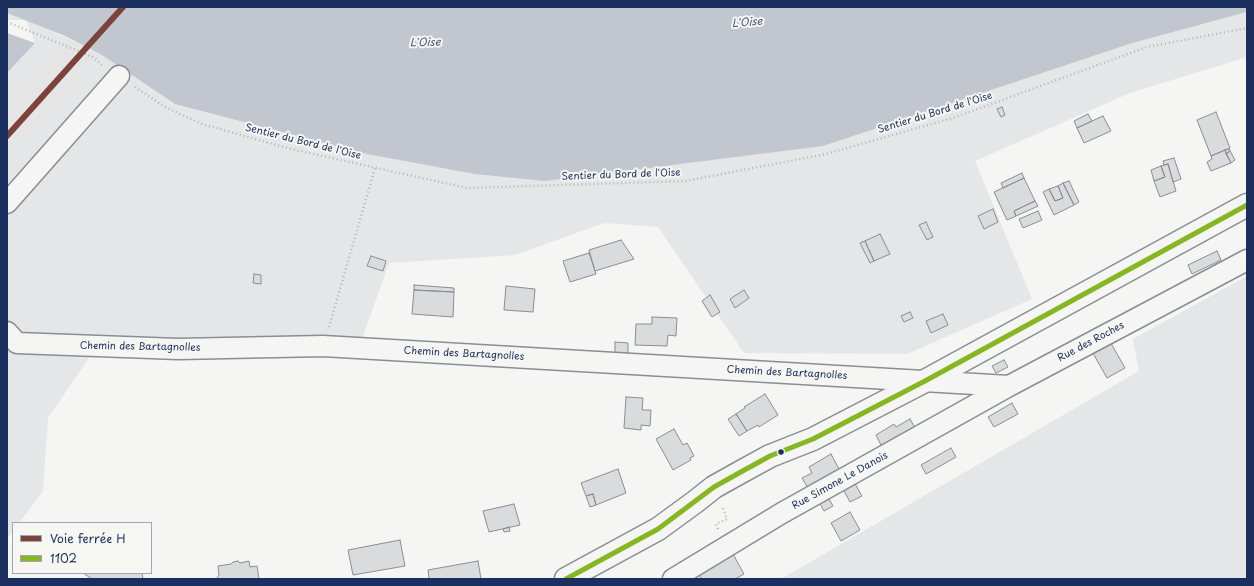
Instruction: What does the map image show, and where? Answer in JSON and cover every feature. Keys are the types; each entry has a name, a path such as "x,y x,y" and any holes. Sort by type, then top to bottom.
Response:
{"main road":[{"path":"566,579 658,529 714,487 739,473 770,456 813,439 925,381 1247,205"}],"street":[{"path":"7,203 119,76"},
{"name":"Rue des Roches","path":"1009,386 1247,260"},
{"name":"Chemin des Bartagnolles","path":"7,332 17,343 178,349 323,346 925,381"},
{"path":"925,381 1009,386"},
{"name":"Rue Simone Le Danois","path":"673,579 782,513 1009,386"}],"path":[{"name":"Sentier du Bord de l'Oise","path":"7,22 93,57 165,107 202,124 291,150 468,188 685,180 826,154 956,117 1148,47 1247,28"},
{"path":"323,346 375,168"}],"shaded area":[{"path":"1247,12 1247,57 1130,93 975,161 1032,299 907,354 744,353 658,227 604,223 515,255 389,263 361,342 99,343 48,418 43,491 20,522 12,522 12,532 7,539 7,163 102,55 175,104 1129,44"},
{"path":"7,13 26,20 7,20"},
{"path":"26,20 65,37 7,100 7,73 35,43"},
{"path":"65,37 102,55 7,163 7,100"},
{"path":"1247,276 1247,579 781,579 1139,371 1133,339"}],"water":[{"name":"L'Oise","path":"7,7 1247,7 1247,12 1129,44 823,146 545,181 475,174 367,154 175,104 102,55 65,36 7,13"},
{"path":"7,33 35,43 7,73"}],"building":[{"path":"1002,107 1005,115 1001,117 997,109"},
{"path":"1216,112 1230,148 1211,156 1197,120"},
{"path":"1088,114 1092,121 1077,128 1074,121"},
{"path":"1103,116 1111,131 1084,143 1077,128"},
{"path":"1229,149 1230,151 1226,154 1225,150"},
{"path":"1225,150 1231,163 1211,171 1207,162 1212,159 1211,156"},
{"path":"1230,151 1235,160 1231,163 1226,154"},
{"path":"1174,158 1181,179 1173,182 1168,164 1164,165 1163,161"},
{"path":"1168,164 1176,191 1160,197 1154,181 1165,177 1161,166"},
{"path":"1161,166 1165,177 1154,181 1151,170"},
{"path":"1022,173 1024,178 1003,188 1001,183"},
{"path":"1024,178 1035,201 1014,211 1016,216 1007,220 994,192"},
{"path":"1069,181 1079,202 1074,205 1063,183"},
{"path":"1063,183 1074,205 1054,215 1043,192 1049,189 1055,201 1063,198 1058,186"},
{"path":"1058,186 1063,198 1055,201 1049,189"},
{"path":"1035,201 1038,206 1016,216 1014,211"},
{"path":"993,209 998,222 984,229 978,216"},
{"path":"1038,211 1042,220 1023,228 1019,219"},
{"path":"926,222 933,237 927,240 919,225"},
{"path":"880,234 890,254 874,261 865,241"},
{"path":"621,240 634,259 595,271 589,250"},
{"path":"865,241 874,261 870,263 860,243"},
{"path":"1217,251 1221,260 1192,274 1188,265"},
{"path":"589,253 596,274 570,282 563,261"},
{"path":"371,256 386,261 383,271 367,266"},
{"path":"254,274 261,275 261,284 253,283"},
{"path":"414,285 454,288 454,292 414,290"},
{"path":"506,286 535,289 533,312 504,310"},
{"path":"414,290 454,292 453,317 412,314"},
{"path":"744,290 749,298 735,308 730,299"},
{"path":"710,295 720,312 712,317 702,301"},
{"path":"910,312 913,318 904,322 901,316"},
{"path":"943,314 948,325 931,333 926,321"},
{"path":"652,317 677,318 676,336 668,335 667,346 635,345 636,324 652,324"},
{"path":"1108,338 1125,368 1107,378 1090,348"},
{"path":"615,342 628,343 628,353 615,353"},
{"path":"1004,360 1008,367 996,373 992,366"},
{"path":"765,394 778,415 759,427 758,425 747,431 736,414 745,408 744,407"},
{"path":"626,397 643,398 642,410 651,410 650,426 641,425 641,430 624,428"},
{"path":"1012,403 1018,414 994,427 988,417"},
{"path":"736,414 747,431 739,436 728,419"},
{"path":"910,419 915,428 882,447 876,435 894,424 896,427"},
{"path":"674,429 683,445 687,443 694,456 690,458 691,460 673,470 656,439"},
{"path":"951,448 956,457 926,474 921,465"},
{"path":"831,454 840,471 808,488 802,478 812,473 809,467"},
{"path":"618,469 626,493 596,505 593,494 586,496 581,483"},
{"path":"854,482 862,496 850,502 843,489"},
{"path":"593,494 596,505 590,507 586,496"},
{"path":"828,497 833,506 824,511 819,502"},
{"path":"514,504 520,525 489,532 483,511"},
{"path":"850,512 860,530 841,541 831,523"},
{"path":"509,527 510,531 504,532 503,529"},
{"path":"400,540 405,566 353,575 348,550"},
{"path":"733,554 744,574 735,579 701,579 699,574"},
{"path":"238,561 240,563 249,561 250,567 257,566 259,579 216,579 219,575 218,566 231,564"},
{"path":"478,561 481,579 429,579 428,570"},
{"path":"84,574 142,574 143,579 92,579"}],"rail line":[{"name":"H","path":"7,136 123,7"}],"transit line":[{"name":"1102","path":"566,579 658,529 714,487 739,473 770,456 813,439 925,381 1247,205"}]}
